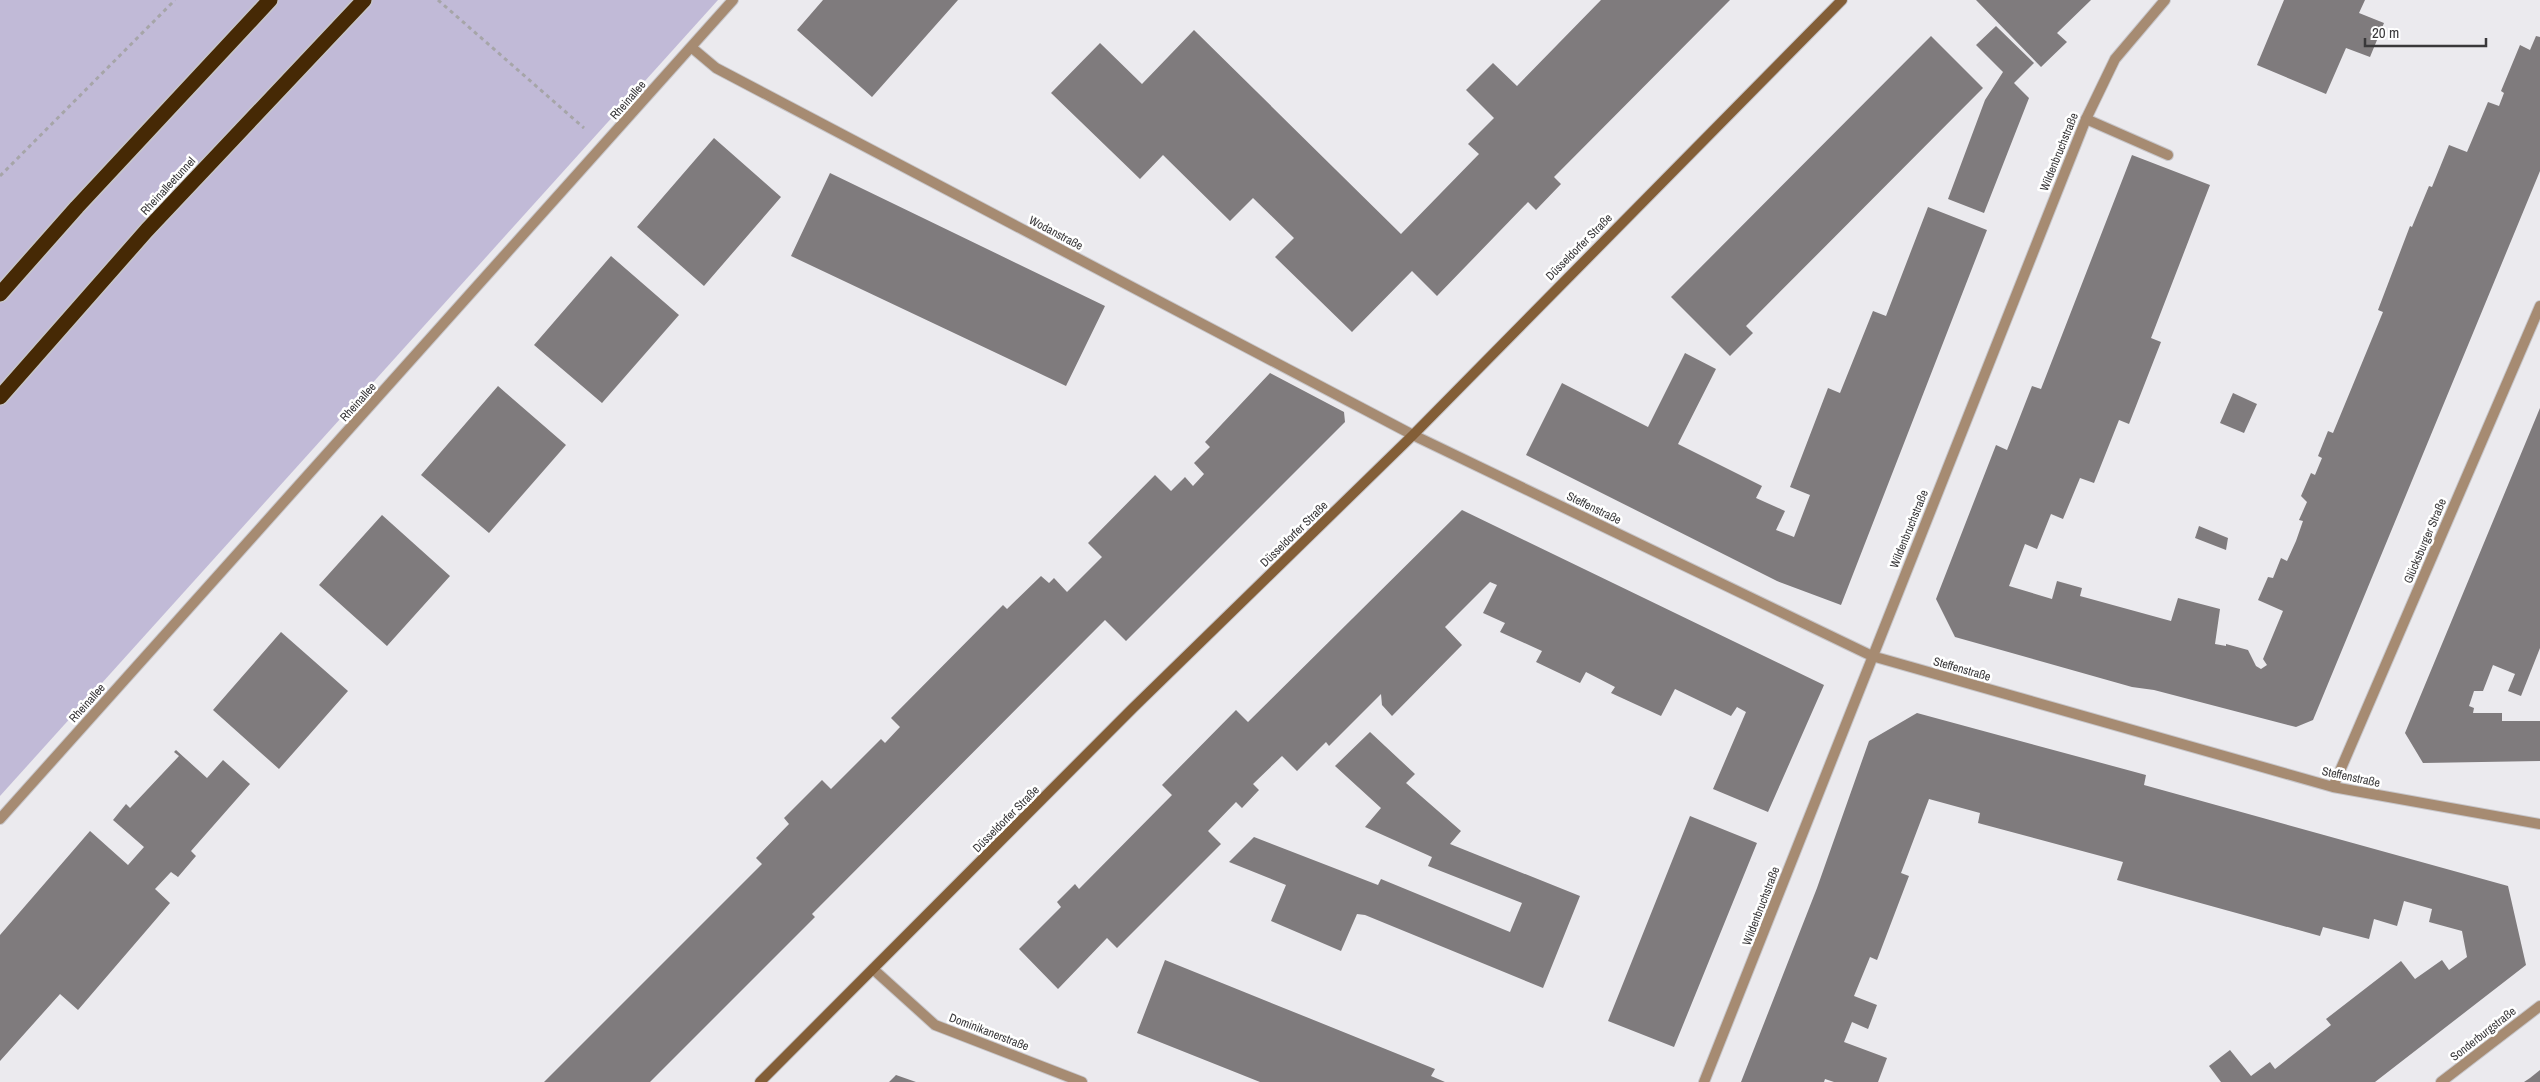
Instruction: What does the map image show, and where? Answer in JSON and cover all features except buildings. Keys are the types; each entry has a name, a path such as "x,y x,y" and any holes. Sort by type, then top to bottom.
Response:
{"highway":[{"path":"0,294 77,207 270,0"},
{"name":"Rheinalleetunnel","path":"0,396 154,223 364,0"}],"street":[{"name":"Rheinallee","path":"0,820 733,0"},
{"name":"Düsseldorfer Straße","path":"760,1082 1133,708 1413,434 1842,0"},
{"name":"Wildenbruchstraße","path":"1704,1082 2086,119 2115,59 2165,0"},
{"name":"Wodanstraße","path":"691,47 716,68 1413,434"},
{"path":"2086,119 2168,155"},
{"name":"Glücksburger Straße","path":"2333,787 2540,306"},
{"name":"Steffenstraße","path":"1413,434 1872,656 2333,787 2540,824"},
{"name":"Dominikanerstraße","path":"873,970 934,1024 1082,1082"},
{"name":"Sonderburgstraße","path":"2441,1082 2540,1006"}],"path":[{"path":"0,176 175,0"},
{"path":"438,0 604,146"}],"shaded area":[{"path":"0,0 718,0 0,796"}]}
